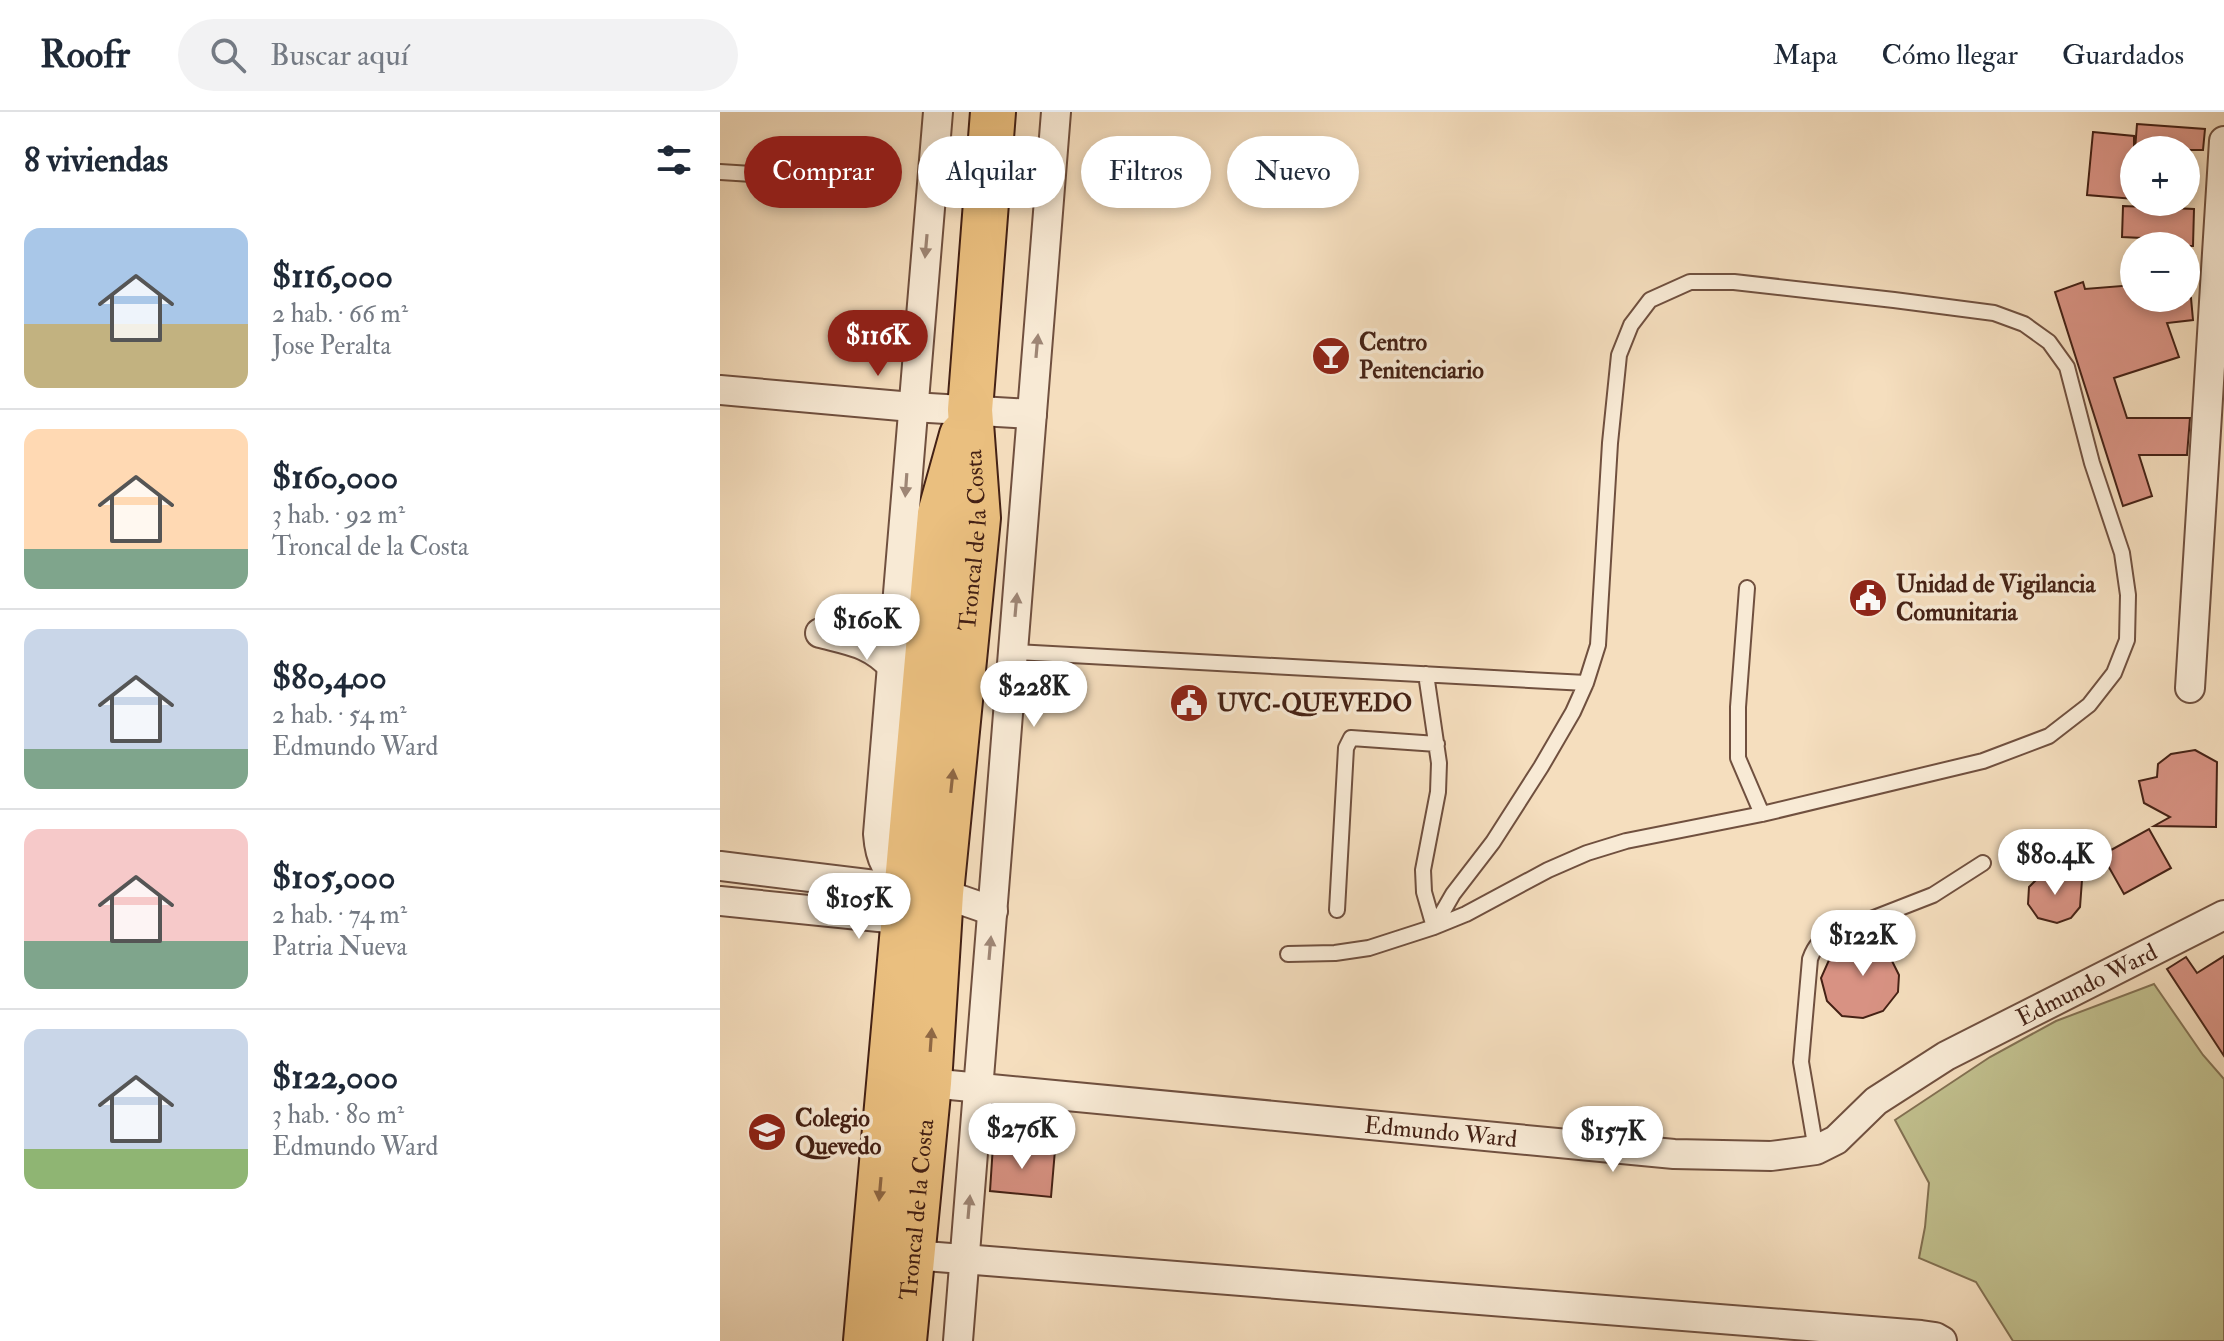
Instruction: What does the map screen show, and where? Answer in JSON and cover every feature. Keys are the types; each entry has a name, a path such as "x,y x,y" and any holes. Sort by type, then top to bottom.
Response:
{"highway":[{"name":"Troncal de la Costa","path":"866,1341 978,518 970,410 993,112"},
{"name":"Troncal de la Costa","path":"904,1341 929,1083 923,906"}],"street":[{"path":"923,906 884,866 878,834 938,112"},
{"path":"958,1341 1056,112"},
{"path":"2190,688 2224,141"},
{"path":"720,390 1032,414"},
{"path":"893,667 873,649 820,633 870,630 884,624 897,612"},
{"path":"720,866 923,906"},
{"path":"720,901 923,906 993,911"},
{"name":"Edmundo Ward","path":"929,1083 1674,1154 1771,1156 1816,1150 1836,1140 1876,1101 1946,1056 2224,915"},
{"path":"912,1255 1905,1334 1935,1337 1942,1341"}],"lane":[{"path":"720,172 744,174"},
{"path":"1288,954 1335,953 1369,948 1434,927 1466,914 1548,870 1626,841 1762,814 1983,761 2049,736 2089,705 2114,673 2127,640 2128,595 2122,553 2092,463 2067,367 2049,342 2024,324 1994,313 1734,282 1690,282 1650,300 1631,325 1619,355 1610,443 1598,645 1586,683 1573,712 1533,780 1493,842 1453,894 1434,927"},
{"path":"1747,588 1738,707 1738,758 1762,814"},
{"path":"1014,652 1586,683"},
{"path":"1426,674 1439,763 1438,792 1423,870 1424,892 1434,927"},
{"path":"1337,910 1346,748 1351,738 1437,744"},
{"path":"1816,1150 1801,1062 1813,950 1819,941 1833,934 1933,895 1983,863"}],"shaded area":[{"path":"2154,984 2203,1055 2224,1079 2224,1341 2013,1341 1976,1282 1919,1258 1929,1183 1895,1120 1990,1057 2056,1021"}],"building":[{"path":"2137,124 2205,129 2203,150 2200,150 2200,136 2136,136"},
{"path":"2093,132 2134,136 2120,136 2120,198 2087,195"},
{"path":"2123,216 2194,216 2193,232 2122,232"},
{"path":"2083,282 2085,289 2120,286 2120,312 2192,312 2193,320 2167,323 2179,357 2114,378 2127,418 2190,418 2187,455 2139,455 2152,496 2123,506 2055,292"},
{"path":"2195,750 2217,762 2216,827 2154,826 2170,817 2144,803 2139,781 2157,777 2158,764 2171,754"},
{"path":"2149,829 2171,868 2124,894 2102,855"},
{"path":"2056,871 2082,880 2080,907 2071,918 2057,923 2038,918 2028,904 2029,887 2040,876"},
{"path":"1887,929 1904,942 1890,957 1899,975 1898,992 1883,1011 1863,1018 1842,1016 1827,1001 1821,978 1829,960 1842,948 1857,945 1874,948"},
{"path":"2224,956 2224,1056 2167,969 2186,957 2197,973"},
{"path":"993,1145 1055,1150 1051,1197 990,1191"}],"place":[{"name":"Centro Penitenciario","path":"1331,356"},
{"name":"Unidad de Vigilancia Comunitaria","path":"1868,598"},
{"name":"UVC-QUEVEDO","path":"1189,703"},
{"name":"Colegio Quevedo","path":"767,1132"}]}
